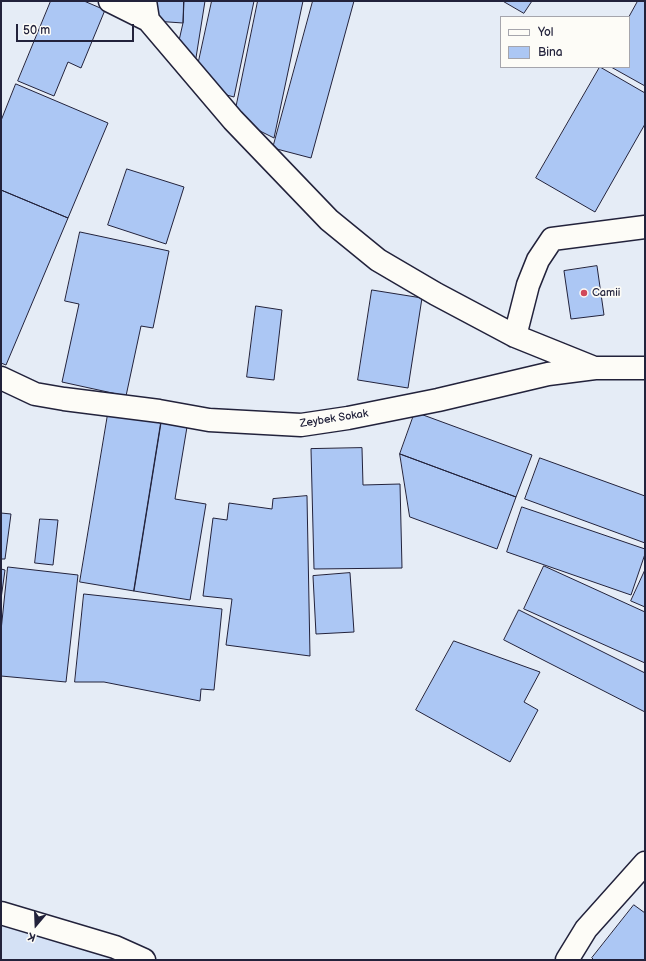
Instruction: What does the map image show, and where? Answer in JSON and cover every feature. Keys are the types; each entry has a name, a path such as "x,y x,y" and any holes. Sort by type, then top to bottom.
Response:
{"street":[{"path":"110,1 146,11 233,120 329,220 378,260 436,294 515,336 595,368"},
{"path":"515,336 528,285 538,260 552,239 645,228"},
{"name":"Zeybek Sokak","path":"1,378 35,394 64,399 159,411 209,420 301,425 348,418 438,400 548,374 595,368 645,368"},
{"path":"567,960 586,929 645,863"},
{"path":"1,913 115,947 144,960"}],"shaded area":[{"path":"1,926 18,929 114,960 1,960"}],"building":[{"path":"51,1 84,1 105,10 81,68 68,62 54,96 18,81"},
{"path":"155,1 184,1 183,23 154,21"},
{"path":"184,1 205,1 195,64 178,45 183,23"},
{"path":"212,1 254,1 234,97 223,94 198,65"},
{"path":"258,1 303,1 274,138 250,126 236,108"},
{"path":"313,1 354,1 311,158 273,148"},
{"path":"503,1 532,1 524,13"},
{"path":"638,1 645,1 645,86 613,68 630,68 630,16"},
{"path":"599,68 645,93 645,124 595,212 536,178"},
{"path":"16,84 108,123 68,218 1,190 1,121"},
{"path":"127,169 184,187 166,244 108,225"},
{"path":"1,190 68,218 6,365 1,363"},
{"path":"80,232 169,251 153,328 141,326 126,396 62,382 79,304 65,301"},
{"name":"Camii","path":"597,266 604,315 571,319 564,271"},
{"path":"372,290 422,298 408,388 358,380"},
{"path":"256,306 282,310 274,380 247,377"},
{"path":"415,412 532,455 516,497 400,454"},
{"path":"108,414 161,423 134,591 80,582"},
{"path":"161,423 187,427 175,499 206,504 190,600 134,591"},
{"path":"362,448 363,485 400,484 402,568 314,569 311,449"},
{"path":"400,454 516,497 497,549 410,517"},
{"path":"540,458 645,496 645,543 525,499"},
{"path":"307,496 310,656 226,645 232,599 203,596 213,518 227,520 229,503 272,509 273,499"},
{"path":"522,507 645,549 645,554 631,595 507,552"},
{"path":"1,513 11,514 5,559 1,559"},
{"path":"40,519 58,520 53,565 35,563"},
{"path":"544,566 645,612 645,663 524,609"},
{"path":"8,567 78,575 66,682 1,676 1,631"},
{"path":"1,569 5,570 1,599"},
{"path":"645,570 645,607 631,601"},
{"path":"350,573 354,632 316,634 313,576"},
{"path":"84,594 222,609 214,690 201,689 200,701 104,682 75,682"},
{"path":"519,610 645,673 645,712 504,640"},
{"path":"454,641 540,672 524,702 538,710 510,762 416,710"},
{"path":"634,905 645,913 645,960 594,960 592,958"}],"place":[{"name":"Camii","path":"584,293"}]}
